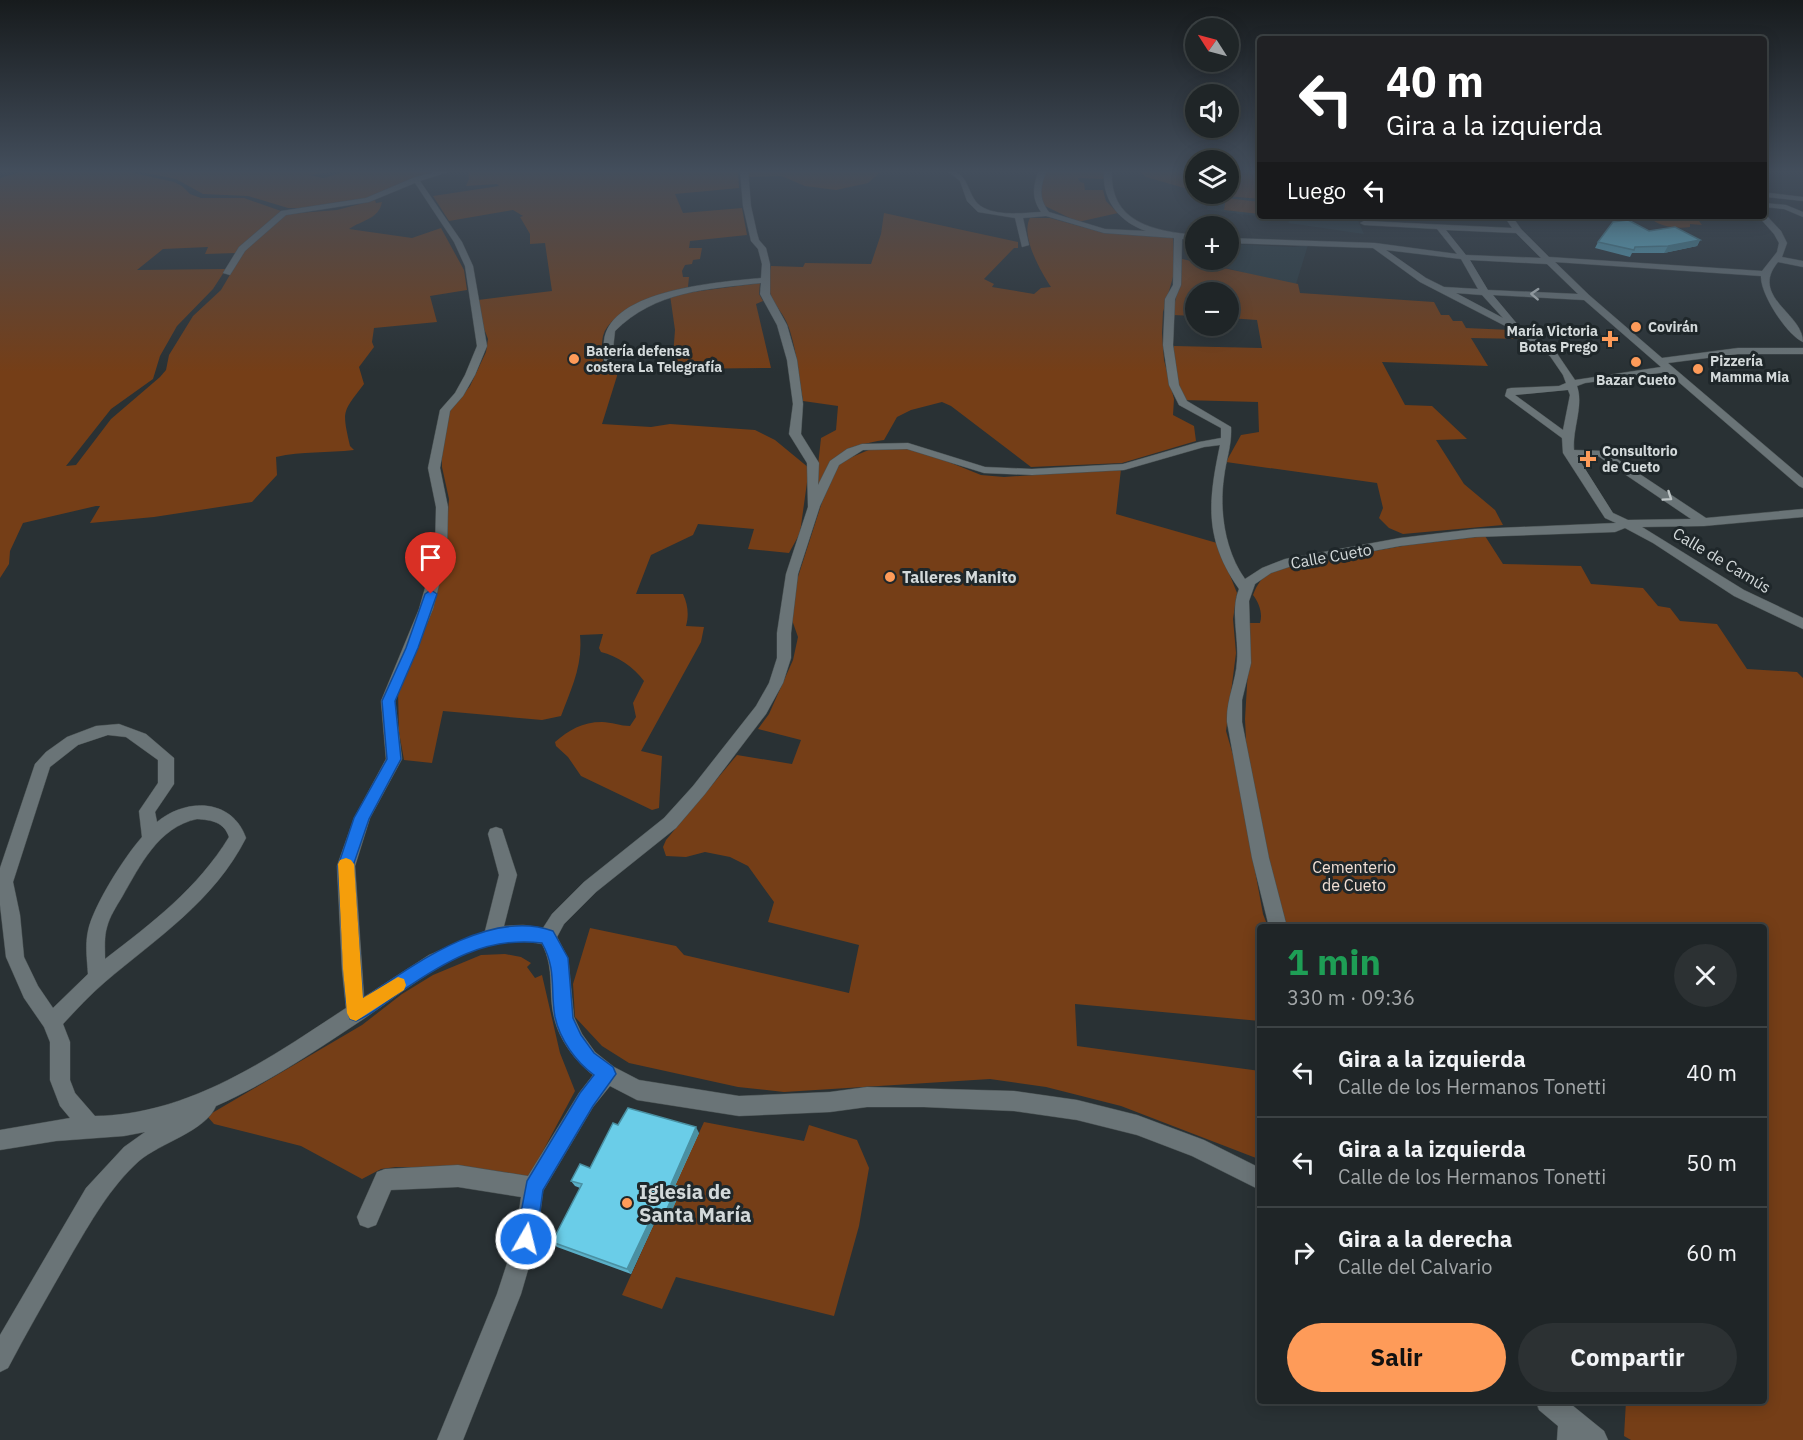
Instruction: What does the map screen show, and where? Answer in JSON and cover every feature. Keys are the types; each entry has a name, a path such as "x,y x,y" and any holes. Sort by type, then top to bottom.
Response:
{"street":[{"path":"227,273 242,249 256,237"},
{"path":"356,1013 345,866 362,818 394,759 388,701 426,609 441,553 442,507 434,468 441,426 446,410 470,375 482,346 469,266 455,237"},
{"path":"754,237 762,248 766,264 766,299 778,316 788,339 798,404 795,435 813,464 814,507"},
{"path":"1024,237 1025,244"},
{"path":"1178,237 1177,285 1170,299 1169,315 1170,366 1174,385 1183,403 1221,422 1226,427 1227,450 1218,480 1217,514 1231,568 1245,588 1242,620 1244,663 1234,709 1260,855 1277,924"},
{"path":"1371,237 1375,246 1439,290 1520,330 1553,354 1572,384"},
{"path":"1448,237 1464,256 1484,291 1520,330"},
{"path":"1524,237 1586,297 1803,484"},
{"path":"1765,276 1778,259 1783,243 1780,237"},
{"path":"1239,240 1375,246 1464,256 1730,270 1765,276"},
{"path":"1778,259 1803,264"},
{"path":"1765,276 1771,298 1803,339"},
{"path":"611,365 607,358 610,330 631,311 673,293 765,280"},
{"path":"1439,290 1586,297"},
{"path":"1659,361 1738,351 1803,351"},
{"path":"1567,436 1556,432 1538,414 1514,400 1509,393 1515,390 1562,389 1572,384 1669,369"},
{"name":"Calle de Camús","path":"1572,384 1574,400 1567,436 1569,453 1609,515 1658,540 1739,593 1803,624"},
{"path":"548,936 558,919 591,887 680,812 761,710 776,683 784,658 784,633 792,574 814,507 834,463 851,451 862,447 908,446 984,470 1032,472 1125,466 1203,444 1226,441"},
{"path":"1569,453 1601,453 1704,522"},
{"path":"1787,471 1803,468"},
{"name":"Calle de Camús","path":"1625,524 1704,522 1803,513"},
{"name":"Calle Cueto","path":"1245,588 1262,573 1290,562 1400,542 1505,531 1615,528 1625,524"},
{"path":"90,1127 67,1099 60,1080 60,1042 52,1022 31,992 15,957 11,915 2,881 44,764 52,754 81,736 102,730 117,729 131,733 166,758 166,784 147,811 150,836"},
{"path":"52,1022 97,977 163,926 197,894 224,863 238,838 235,828 223,816 207,812 185,814 171,820 150,836 100,919 96,938 97,977"},
{"path":"492,937 508,875 495,834"},
{"path":"0,1360 22,1317 94,1196 131,1154 147,1142 187,1121 216,1096 356,1013 418,970 455,950 492,937 519,933 548,936"},
{"path":"548,936 559,958 564,1018 575,1041 588,1059 607,1074 638,1090 739,1106 867,1097 924,1096 1014,1101 1077,1110 1137,1125 1197,1147 1257,1177"},
{"path":"450,1440 502,1314 526,1239 534,1188 586,1100 607,1074"},
{"path":"0,1140 39,1131 133,1125 216,1096"},
{"path":"368,1217 386,1180 458,1176 534,1188"},
{"path":"1550,1404 1570,1431 1595,1440"}],"shaded area":[{"path":"1239,244 1294,247 1308,245 1296,284 1277,282 1234,270 1239,270"}],"green space":[{"path":"0,237 253,237 236,253 205,254 208,247 163,249 137,270 226,269 213,289 177,326 160,356 153,379 111,409 66,466 76,465 111,419 166,370 169,355 193,316 221,290 244,251 260,237 446,237 464,270 467,290 430,296 437,322 374,328 372,342 374,347 359,367 364,384 351,401 345,418 350,446 354,450 276,457 277,475 252,502 154,517 90,523 100,506 96,506 23,523 10,551 9,564 0,578"},
{"path":"530,237 726,237 690,241 689,248 702,248 700,259 685,265 682,271 683,277 689,277 688,287 666,293 627,310 608,326 602,340 604,365 617,372 617,376 602,424 651,427 670,424 755,430 775,440 809,468 800,533 789,553 748,549 754,529 698,524 693,535 651,555 636,594 683,594 688,610 686,626 704,627 701,642 641,751 662,756 659,808 652,810 581,776 568,757 556,746 555,742 582,725 602,722 630,726 636,717 633,703 644,681 625,663 601,652 599,648 603,634 580,635 578,667 561,716 542,720 443,711 432,763 404,760 399,732 398,692 418,645 443,574 449,499 442,467 442,449 449,412 470,386 486,352 488,339 480,318 478,300 552,291 545,243 530,244"},
{"path":"880,237 996,237 1018,242 1018,248 1014,248 984,279 994,284 992,287 1034,294 1041,288 1051,287 1037,263 1029,237 1173,238 1175,270 1163,312 1164,360 1174,399 1173,415 1194,426 1196,441 1122,463 1031,467 951,406 942,402 911,410 897,417 884,440 861,445 844,452 831,464 819,485 816,484 821,438 836,430 838,406 803,401 790,331 769,288 771,266 803,267 805,263 871,264"},
{"path":"1182,259 1185,260 1185,270 1233,270 1298,284 1300,293 1434,302 1441,315 1449,315 1453,321 1462,321 1466,328 1511,330 1524,339 1471,338 1488,366 1382,362 1405,405 1432,406 1467,439 1436,440 1464,484 1495,510 1503,525 1403,534 1389,528 1379,518 1383,508 1377,483 1226,462 1241,435 1259,432 1258,402 1182,400 1174,369 1174,346 1262,348 1257,320 1239,319 1239,282 1185,282 1185,316 1173,315"},
{"path":"760,283 759,294 763,301 756,304 771,368 672,369 675,330 670,295"},
{"path":"894,447 919,450 981,475 1004,477 1121,469 1116,514 1217,543 1237,593 1233,619 1236,653 1226,731 1235,762 1263,914 1267,924 1257,924 1257,1021 1075,1004 1077,1046 1257,1071 1257,1159 1121,1106 1046,1087 990,1079 784,1092 738,1087 629,1063 602,1046 575,1017 573,984 590,928 676,946 684,955 849,993 859,945 768,922 774,902 748,866 730,857 705,852 686,857 666,856 663,847 666,840 737,755 792,764 801,740 758,729 769,714 793,660 798,637 792,620 796,583 822,502 840,462 871,449"},
{"name":"Cementerio de Cueto","path":"1485,536 1503,564 1581,566 1591,584 1643,588 1658,606 1670,608 1680,621 1717,624 1747,669 1797,672 1803,678 1803,1440 1631,1440 1624,1436 1626,1404 1767,1404 1767,924 1286,924 1280,908 1247,762 1245,719 1248,669 1247,623 1260,623 1261,616 1260,608 1253,595 1266,575 1279,568 1408,545"},
{"path":"505,954 521,957 531,963 527,967 535,978 542,975 560,1053 575,1091 529,1177 461,1167 396,1167 381,1169 362,1179 301,1146 214,1124 207,1116 362,1025 402,994 433,975 481,955"},
{"path":"704,1122 804,1141 809,1125 857,1140 869,1168 859,1226 834,1316 676,1277 662,1309 622,1295 659,1213 669,1216 680,1192 670,1189 680,1174"}],"building":[{"path":"1602,237 1695,237 1700,240 1668,246 1635,247 1634,250 1598,242"},
{"name":"Iglesia de Santa María","path":"628,1108 696,1127 671,1184 677,1186 666,1211 656,1208 627,1269 552,1242 582,1184 571,1181 580,1164 590,1168 613,1123 618,1125"}],"slow traffic":[{"path":"346,864 351,969 356,1013 398,985"}],"place":[{"name":"Covirán","path":"1636,327"},
{"name":"María Victoria Botas Prego","path":"1610,339"},
{"name":"Batería defensa costera La Telegrafía","path":"574,359"},
{"name":"Bazar Cueto","path":"1636,362"},
{"name":"Pizzería Mamma Mia","path":"1698,369"},
{"name":"Consultorio de Cueto","path":"1588,459"},
{"name":"Talleres Manito","path":"890,577"},
{"name":"Iglesia de Santa María","path":"627,1203"}],"route":[{"path":"431,594 412,648 388,701 394,759 376,788 362,818 345,866 354,1002 356,1013 418,970 455,950 492,937 519,933 548,936 559,958 564,1018 575,1041 588,1059 607,1074 586,1100 534,1188 526,1239"}]}
